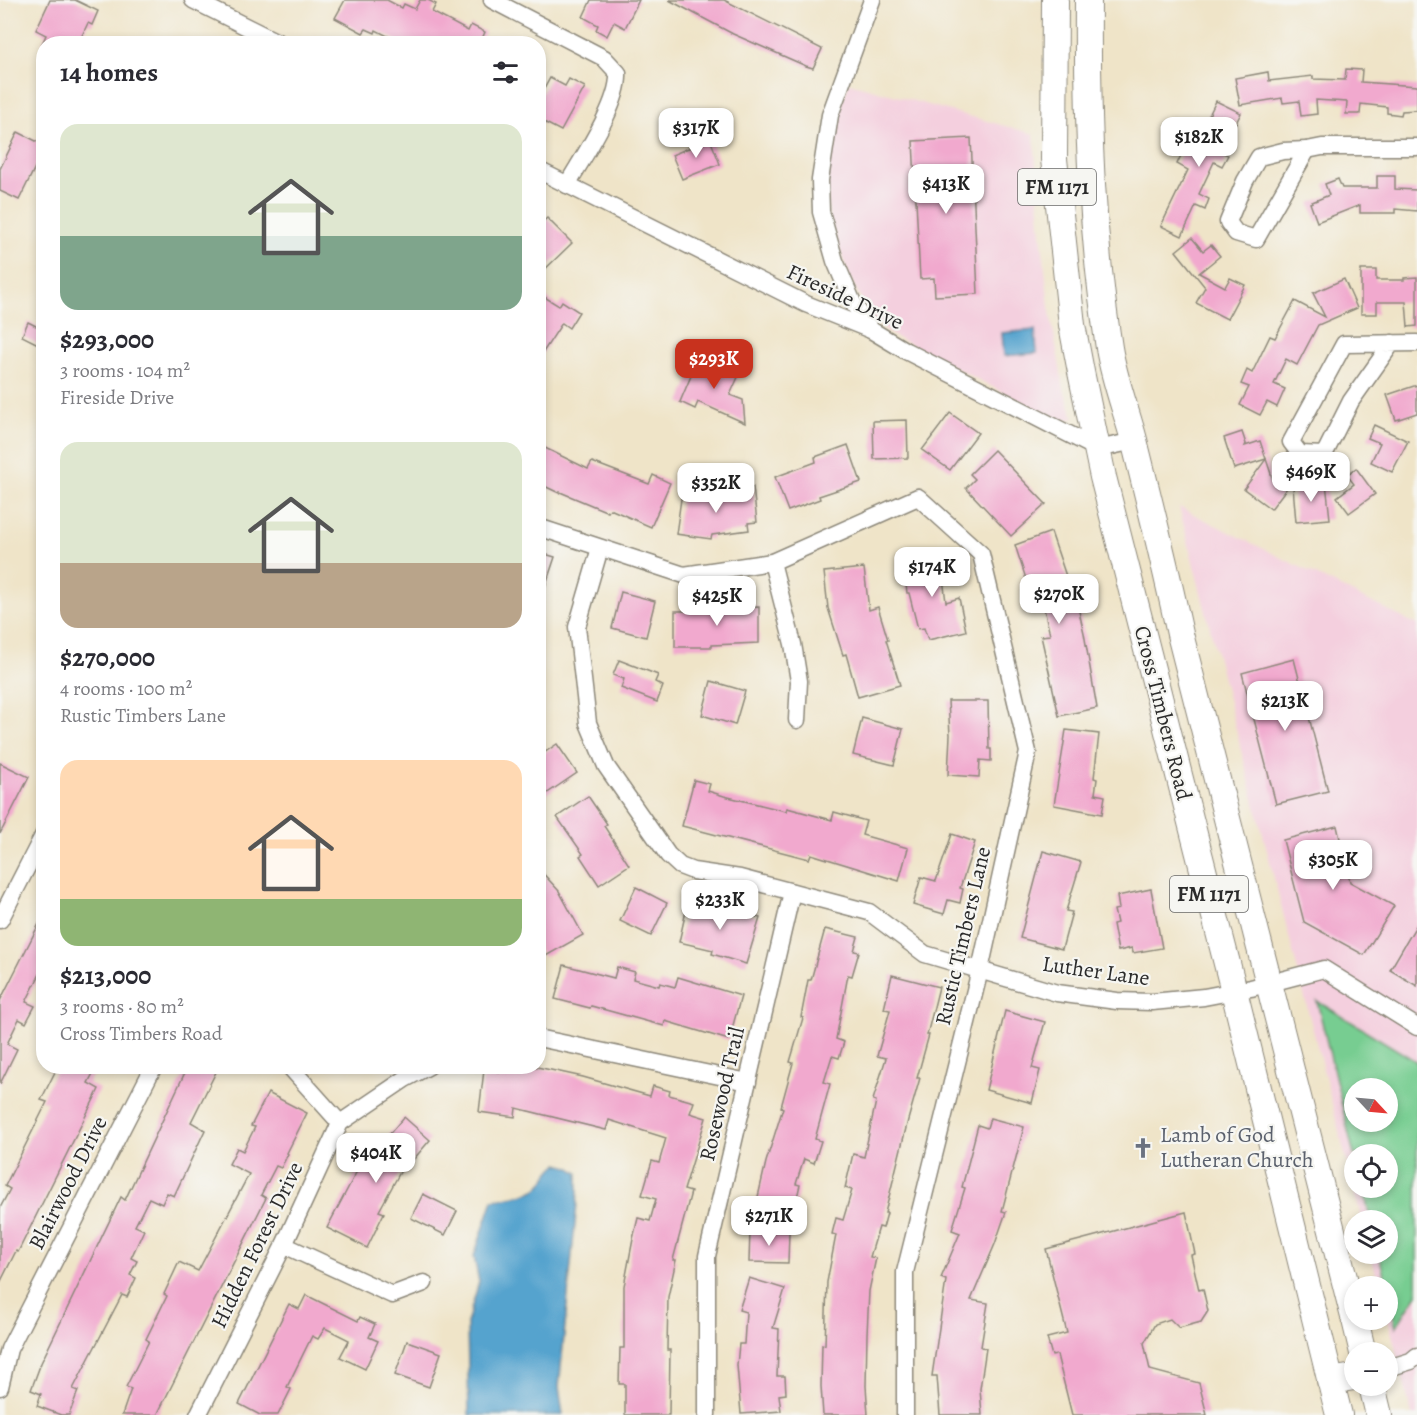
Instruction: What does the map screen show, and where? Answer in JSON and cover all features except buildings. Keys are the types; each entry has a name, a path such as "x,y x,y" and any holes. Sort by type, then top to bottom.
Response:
{"main road":[{"name":"Cross Timbers Road","path":"1055,0 1054,159 1072,326 1127,573 1234,991 1342,1379 1339,1415"},
{"name":"Cross Timbers Road","path":"1088,0 1088,108 1095,244 1110,351 1344,1276"},
{"path":"1374,1396 1379,1415"}],"street":[{"path":"193,0 265,36"},
{"path":"492,0 604,58 618,73 619,84 613,100 567,184"},
{"path":"871,330 854,303 835,261 821,212 820,180 830,115 872,0"},
{"path":"1307,150 1256,239 1236,233 1227,222 1245,181 1259,157 1283,151 1322,147 1417,147"},
{"name":"Fireside Drive","path":"546,174 806,304 871,330 906,351 1098,449"},
{"path":"1392,343 1350,401 1324,455 1300,454 1292,442 1344,344 1392,343 1417,343"},
{"path":"1098,449 1134,441"},
{"name":"Rustic Timbers Lane","path":"772,562 918,497 981,555 1002,635 1028,752 980,970 905,1272 905,1415"},
{"path":"546,530 684,575 772,562 793,644 799,681 796,720"},
{"name":"Luther Lane","path":"600,548 577,627 588,723 606,766 669,855 680,866 693,871 740,878 869,912 925,954 1058,993 1117,1001 1152,1002 1204,997 1269,984 1324,969 1417,1027"},
{"path":"0,920 36,850"},
{"name":"Rosewood Trail","path":"707,1415 706,1256 792,892"},
{"path":"546,1040 748,1082"},
{"name":"Blairwood Drive","path":"0,1387 9,1349 150,1074"},
{"path":"296,1074 340,1123 414,1074"},
{"name":"Hidden Forest Drive","path":"198,1415 284,1245 340,1123"},
{"path":"284,1245 392,1294 424,1282"},
{"path":"1398,1365 1411,1361 1417,1356"}],"shaded area":[{"path":"849,83 1034,134 1040,224 1049,306 1064,390 1074,418 1060,422 892,335 872,318 851,280 829,222 827,181 831,134"},
{"path":"1179,507 1417,625 1417,1415 1412,1415 1398,1359 1398,1342 1394,1342 1391,1330 1398,1330 1398,1276 1376,1276 1373,1264 1398,1264 1398,1210 1359,1210 1356,1198 1398,1198 1398,1144 1344,1144 1344,1151"}],"green space":[{"path":"1317,1001 1417,1062 1417,1294 1398,1324 1398,1276 1384,1276 1381,1264 1398,1264 1398,1210 1368,1210 1365,1198 1398,1198 1398,1144 1351,1144 1348,1132 1398,1132 1398,1078 1344,1078 1344,1113"}],"water":[{"path":"1035,330 1037,353 1004,356 1002,333"},
{"path":"558,1164 578,1173 559,1387 563,1415 469,1415 467,1323 479,1282 474,1256 493,1200 531,1192 540,1186"}],"place":[{"name":"Lamb of God Lutheran Church","path":"1143,1148"}]}
